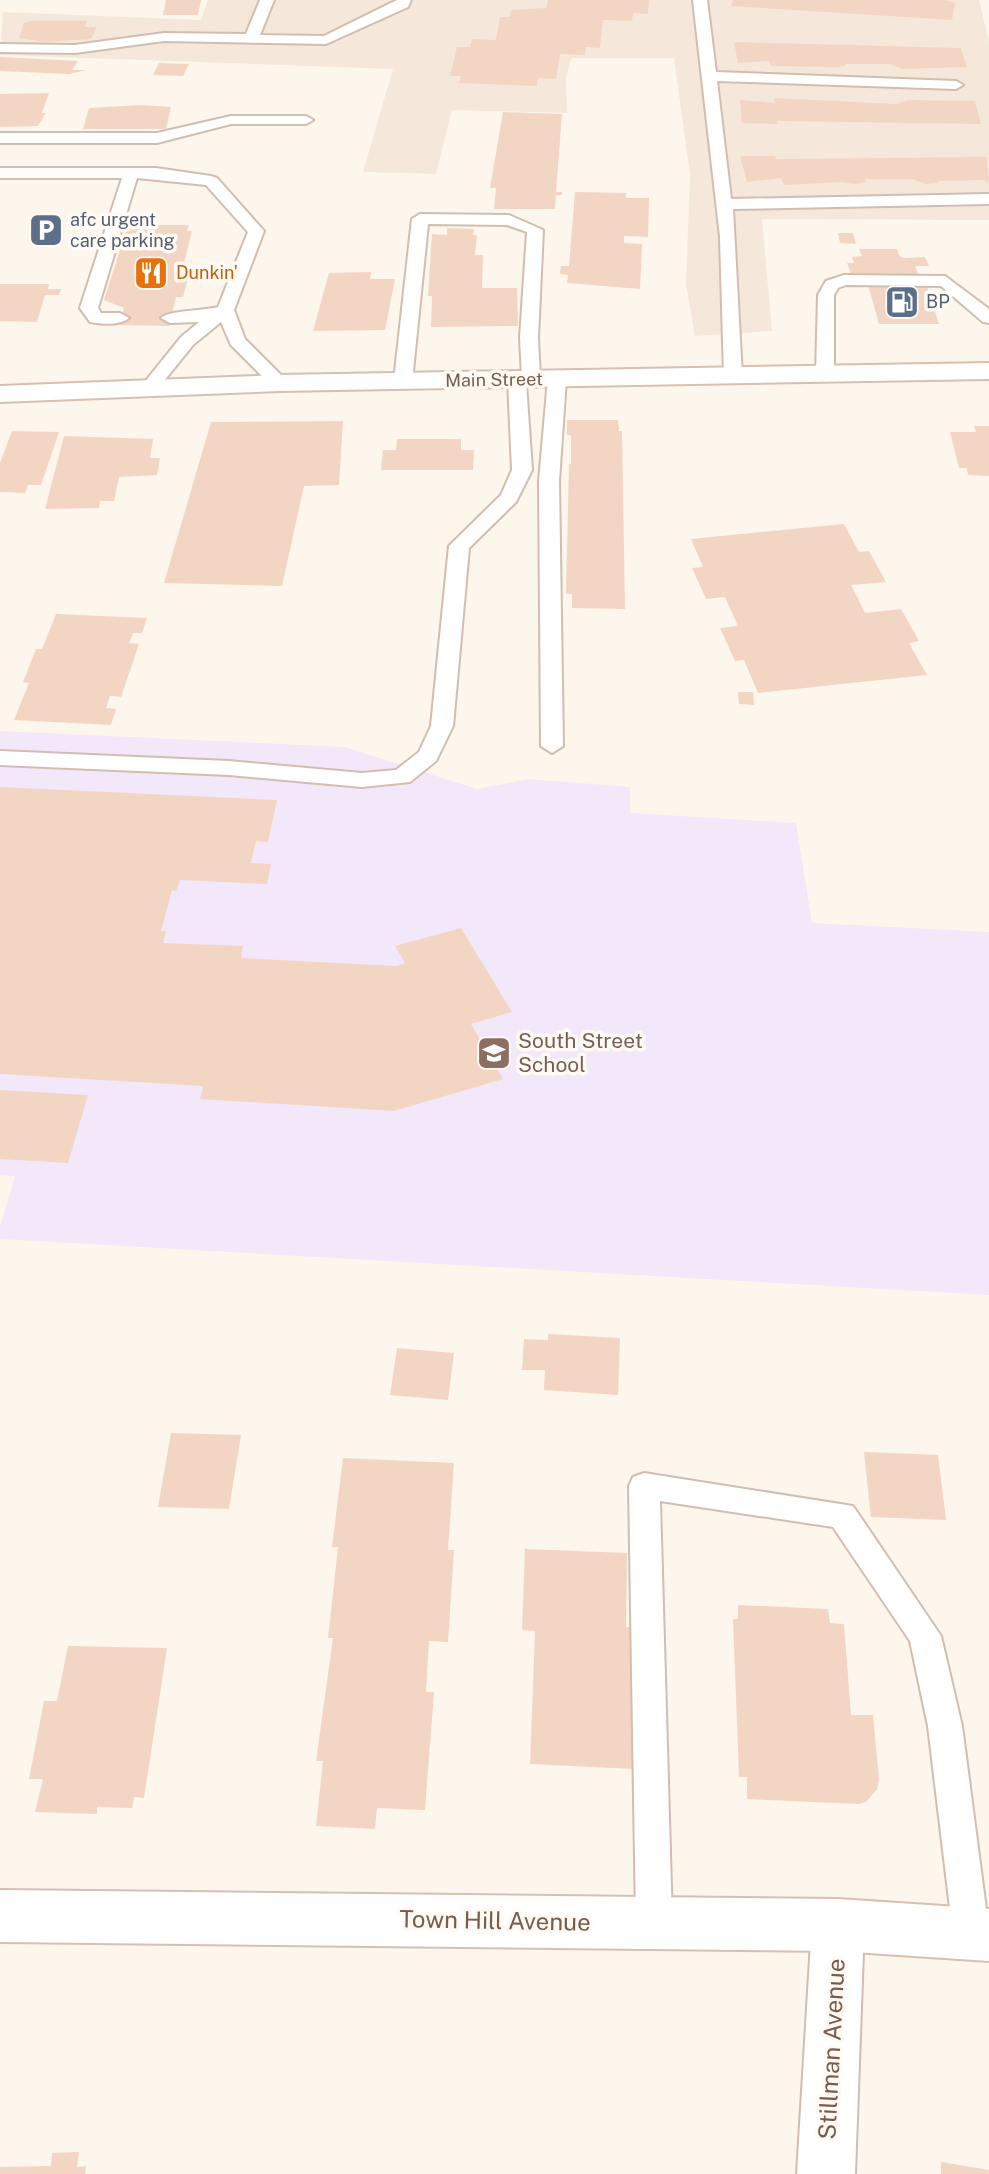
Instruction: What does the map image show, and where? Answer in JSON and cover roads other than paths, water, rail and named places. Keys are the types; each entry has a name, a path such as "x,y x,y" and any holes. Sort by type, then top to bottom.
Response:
{"main road":[{"name":"Main Street","path":"0,394 279,383 989,371"},
{"name":"Town Hill Avenue","path":"0,1916 838,1925 980,1934"},
{"name":"Stillman Avenue","path":"826,2174 838,1925"}],"lane":[{"path":"251,39 267,0"},
{"path":"0,48 75,49 164,37 326,40 404,4 404,0"},
{"path":"700,0 724,204 733,376"},
{"path":"709,76 956,85"},
{"path":"0,138 157,138 231,120 306,120"},
{"path":"0,173 131,173 211,181 256,231 225,310 187,341 149,388"},
{"path":"120,318 96,318 89,308 131,173"},
{"path":"724,204 989,199"},
{"path":"403,382 420,219 509,220 536,230 529,338 549,481 552,746"},
{"path":"825,374 825,295 832,285 844,280 945,281 989,318"},
{"path":"170,318 201,317 225,310"},
{"path":"225,310 237,341 279,383"},
{"path":"0,758 229,768 362,780 402,777 428,756 442,726 459,546 509,498 522,470 535,379"},
{"path":"654,1922 644,1486 842,1515 925,1636 945,1726 980,1934"}],"place":[{"name":"afc urgent care parking","path":"46,230"},
{"name":"Dunkin'","path":"151,273"},
{"name":"BP","path":"902,302"},
{"name":"South Street School","path":"494,1053"}]}
